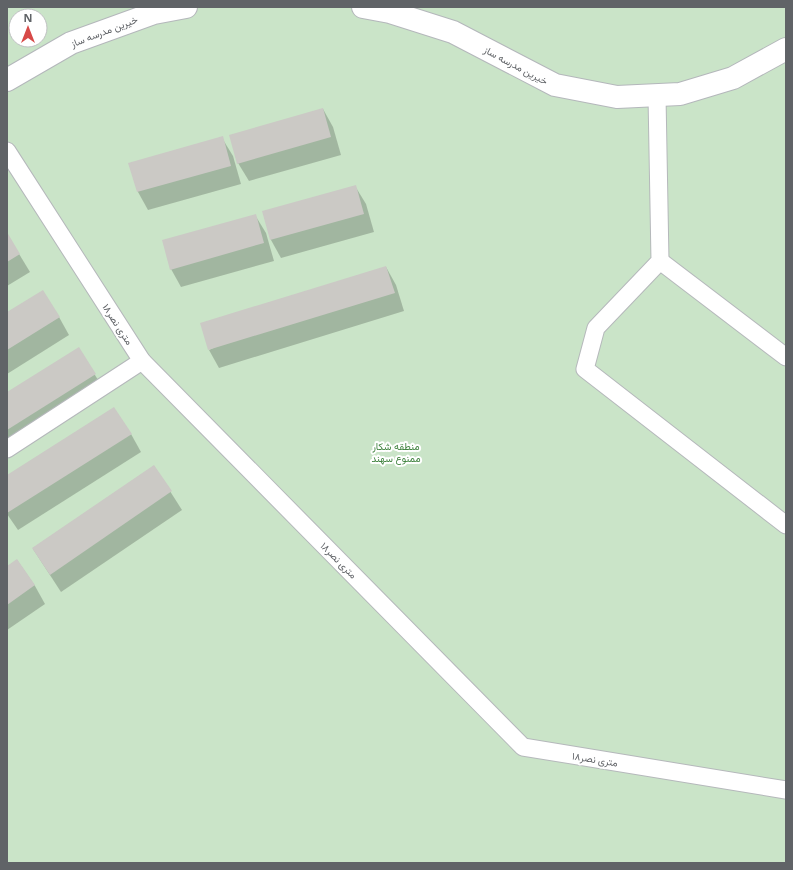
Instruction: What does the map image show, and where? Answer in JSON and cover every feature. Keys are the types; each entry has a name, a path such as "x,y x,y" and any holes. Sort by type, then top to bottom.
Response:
{"street":[{"name":"خیرین مدرسه ساز","path":"7,80 71,43 154,13 186,7"},
{"name":"خیرین مدرسه ساز","path":"363,7 390,12 453,32 555,85 617,97 680,94 733,78 786,49"},
{"path":"657,96 660,261 596,328 585,368 786,525"},
{"name":"۱۸متری نصر","path":"7,151 142,361 523,747 786,790"},
{"path":"660,261 786,357"},
{"path":"7,449 142,361"}],"green space":[{"name":"منطقه شکار ممنوع سهند","path":"7,7 786,7 786,863 7,863"}],"building":[{"path":"323,108 331,137 237,164 229,135"},
{"path":"223,136 231,166 137,192 128,163"},
{"path":"356,185 364,214 270,240 262,211"},
{"path":"256,214 264,243 170,270 162,240"},
{"path":"7,232 20,254 7,262"},
{"path":"386,266 395,293 208,350 200,323"},
{"path":"43,290 60,317 7,350 7,312"},
{"path":"79,347 96,374 7,430 7,392"},
{"path":"114,407 132,434 7,513 7,475"},
{"path":"154,465 172,491 50,575 32,548"},
{"path":"17,559 35,585 7,605 7,566"}]}
